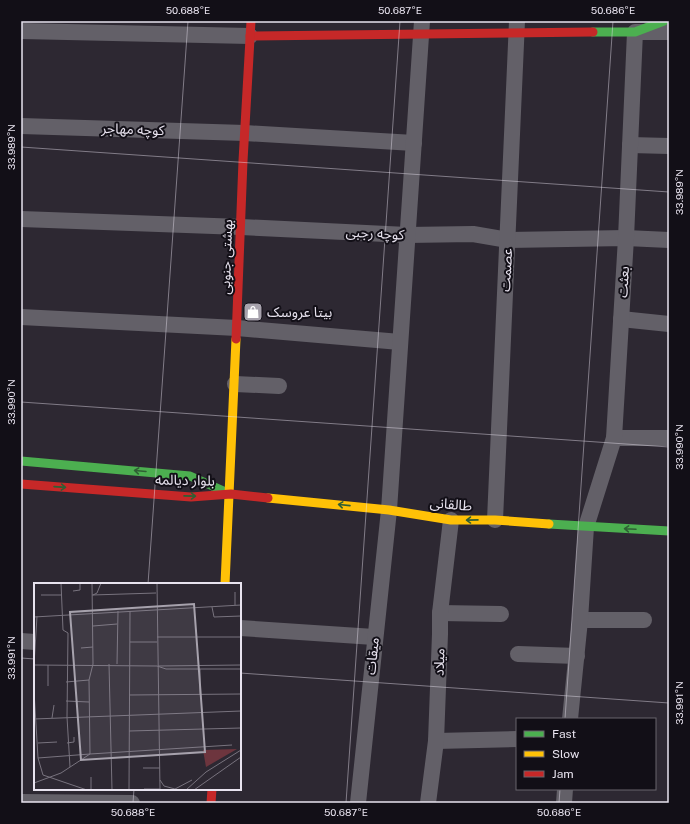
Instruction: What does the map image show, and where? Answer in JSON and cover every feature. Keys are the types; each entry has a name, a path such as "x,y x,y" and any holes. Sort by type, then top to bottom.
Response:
{"main road":[{"path":"250,29 517,27 635,32 664,21"},
{"name":"بهشتی جنوبی","path":"225,583 231,494 250,29"},
{"name":"بلوار دیالمه","path":"21,461 190,476 231,494"},
{"name":"بلوار دیالمه","path":"21,484 191,497 231,494"},
{"name":"طالقانی","path":"231,494 389,510 451,520 495,520 586,527 669,531"},
{"path":"211,803 212,790"}],"street":[{"name":"عصمت","path":"495,520 517,27"},
{"name":"میقات","path":"358,803 374,638 389,510 422,28"},
{"path":"21,31 250,29"},
{"path":"635,32 669,32"},
{"name":"بعثت","path":"570,718 580,620 586,527 614,438 626,238 635,32"},
{"name":"کوچه مهاجر","path":"21,126 245,133 414,143"},
{"path":"630,145 669,146"},
{"name":"کوچه رجبی","path":"21,219 407,235 473,234 508,240 626,238 669,240"},
{"path":"21,317 237,328 400,342"},
{"path":"621,319 669,324"},
{"path":"235,384 279,386"},
{"path":"614,438 669,438"},
{"name":"میلاد","path":"428,803 436,741 440,613 451,520"},
{"path":"440,613 501,614"},
{"path":"580,620 644,620"},
{"path":"241,628 374,638"},
{"path":"21,641 34,642"},
{"path":"518,654 577,656"},
{"path":"436,741 516,739"},
{"path":"91,790 91,803"},
{"path":"564,790 564,803"},
{"path":"21,802 132,803"}],"traffic: fast":[{"path":"593,32 635,32 664,21"},
{"path":"21,461 190,476 228,493"},
{"path":"549,524 669,531"}],"traffic: slow":[{"path":"225,583 236,339"},
{"path":"268,498 389,510 451,520 495,520 549,524"}],"traffic: jam":[{"path":"236,339 243,161 251,21"},
{"path":"250,36 593,32"},
{"path":"21,484 191,497 231,494 268,498"},
{"path":"211,803 212,790"}],"place":[{"name":"بیتا عروسک","path":"253,312"}]}
